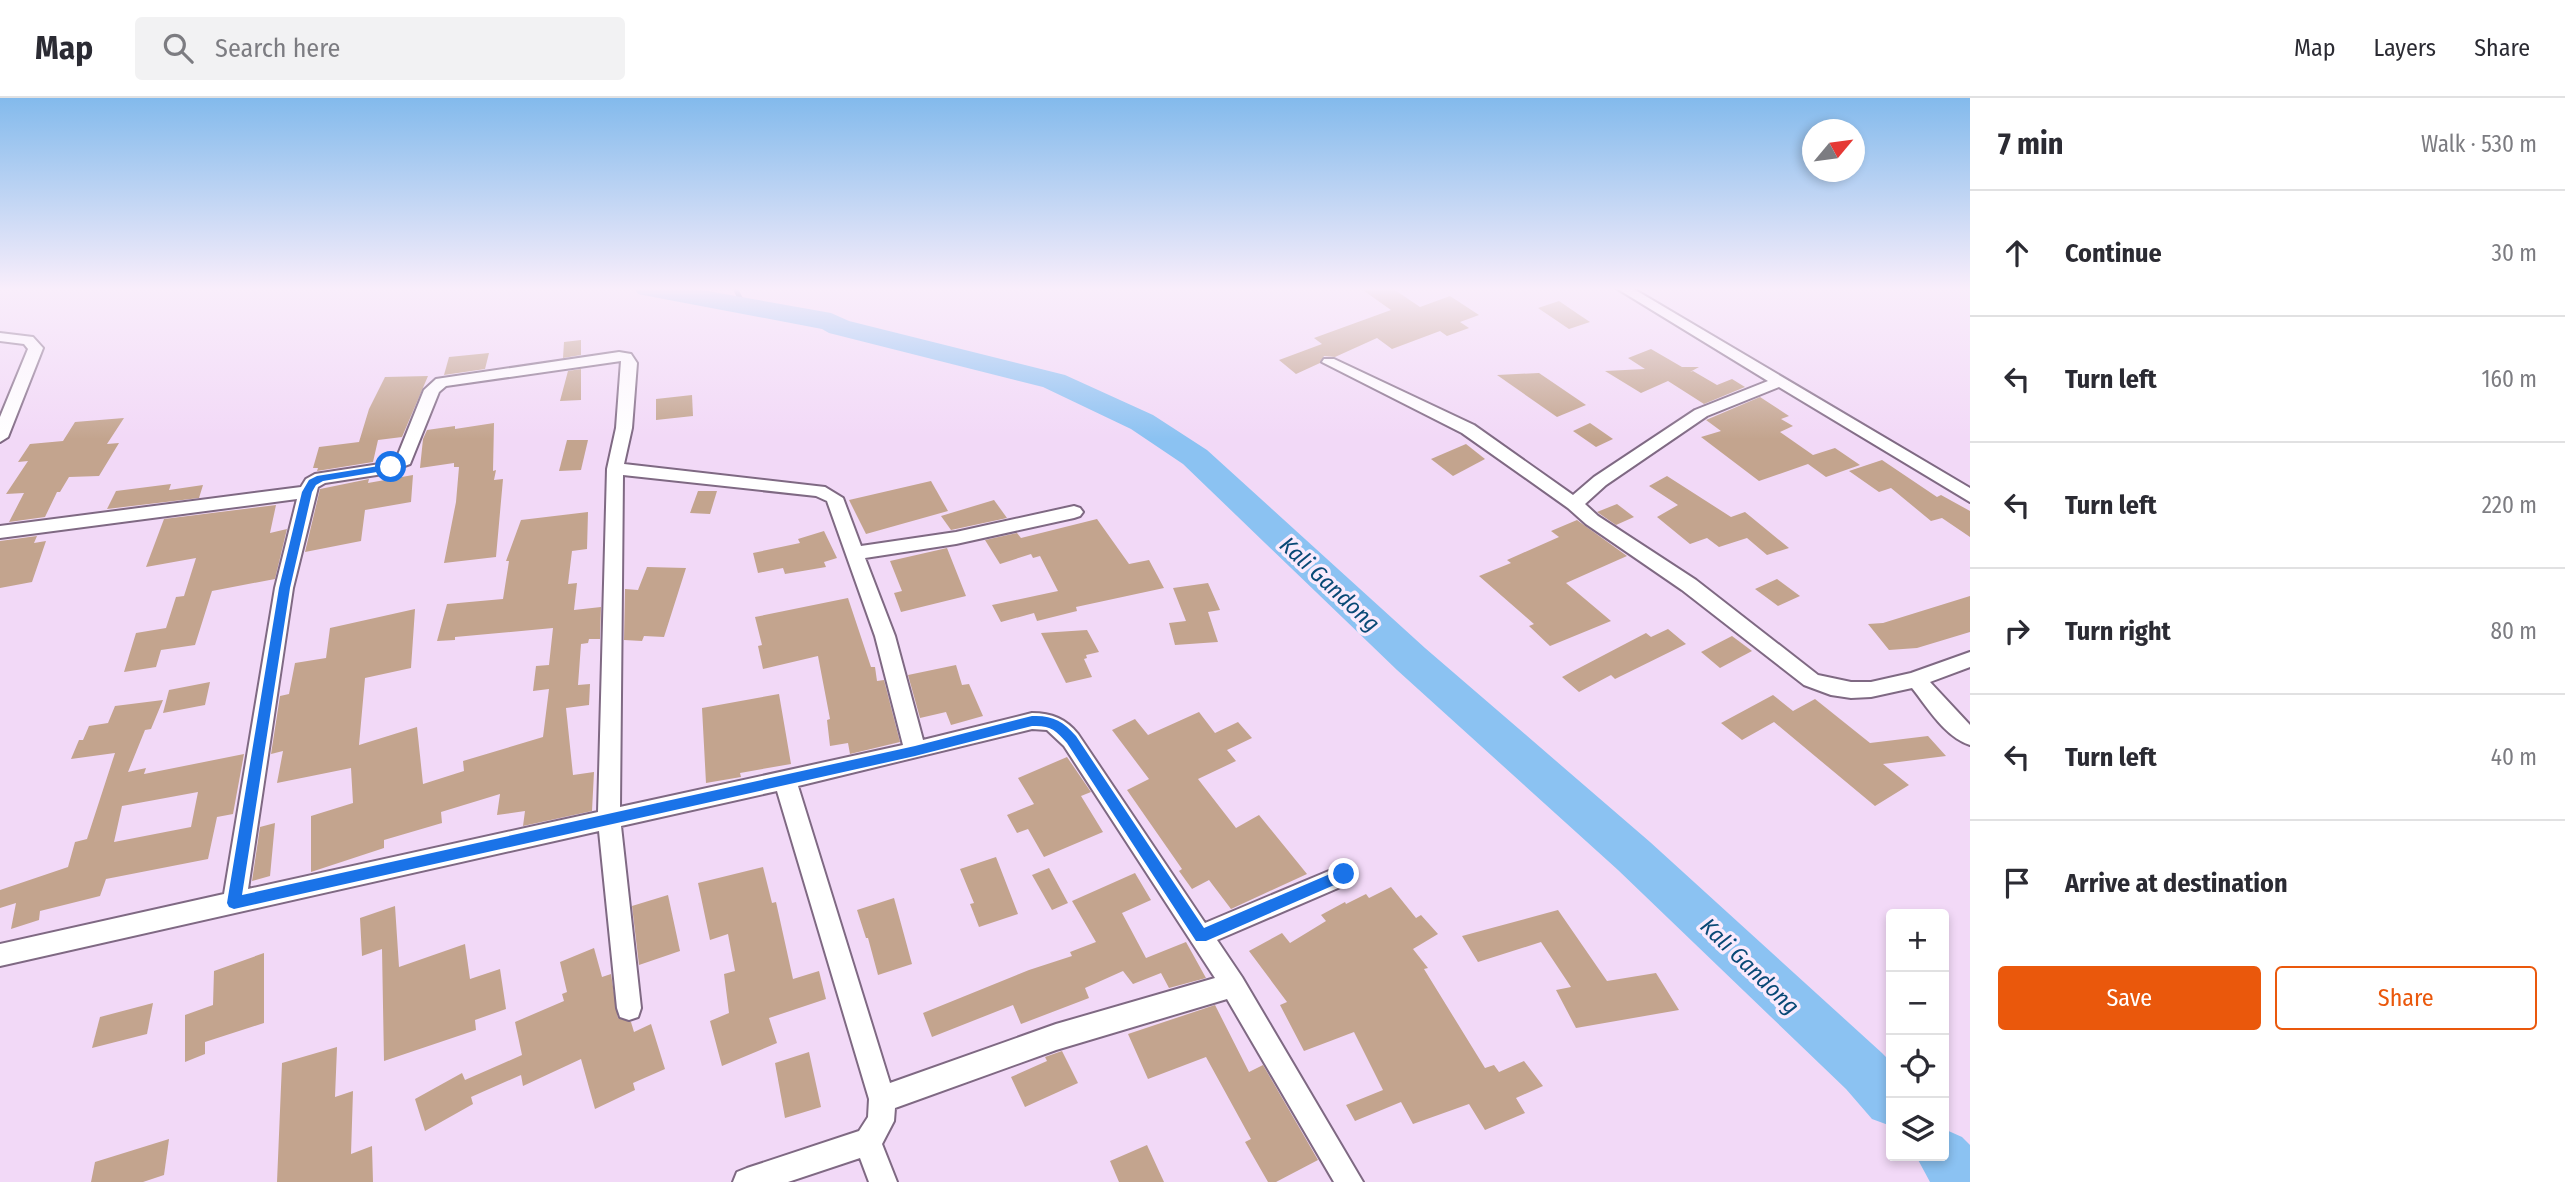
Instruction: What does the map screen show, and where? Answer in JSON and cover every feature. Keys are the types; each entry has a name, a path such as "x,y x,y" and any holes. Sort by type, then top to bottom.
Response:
{"street":[{"path":"0,438 36,348 28,340 15,339"},
{"path":"1707,339 1970,496"},
{"path":"234,903 284,588 307,492 312,483 321,478 383,469 404,460 432,390 441,382 626,357 630,363 624,428 615,470 609,819 629,1008"},
{"path":"1329,362 1468,429 1574,504 1592,520 1689,585 1811,680 1844,691 1916,680 1970,659"},
{"path":"1574,504 1600,481 1701,413 1779,382"},
{"path":"615,470 732,480 827,494 834,498 885,636 915,751"},
{"path":"0,532 307,492"},
{"path":"856,553 956,538 1074,512"},
{"path":"1916,680 1953,723 1970,737"},
{"path":"0,955 1044,720 1065,733 1201,936 1233,985 1349,1182"},
{"path":"747,1182 868,1142 881,1121 882,1100 785,780"},
{"path":"1201,936 1344,874"},
{"path":"882,1100 1056,1037 1233,985"},
{"path":"868,1142 883,1182"}],"building":[{"path":"1315,339 1376,339 1335,357 1324,356 1320,363 1296,374 1279,360 1322,344"},
{"path":"1378,339 1420,339 1392,349"},
{"path":"581,340 581,355 563,358 564,342"},
{"path":"1651,349 1682,367 1699,367 1690,372 1693,371 1717,385 1732,379 1745,387 1704,404 1668,381 1641,393 1605,371 1645,369 1628,358"},
{"path":"489,353 485,369 444,375 449,357"},
{"path":"581,369 581,400 560,401 568,371"},
{"path":"1539,373 1586,405 1557,417 1497,375"},
{"path":"428,376 402,437 378,440 373,462 317,471 318,468 313,468 319,447 359,442 369,409 385,377"},
{"path":"692,395 693,416 656,420 656,399"},
{"path":"1760,397 1789,416 1781,419 1793,426 1780,432 1813,455 1835,448 1860,465 1826,477 1808,464 1759,481 1701,437 1721,431 1706,420"},
{"path":"124,418 107,444 119,443 99,476 69,477 60,492 57,492 45,517 9,522 24,493 6,494 28,461 18,462 30,444 63,441 75,422"},
{"path":"494,423 494,480 503,479 496,557 444,563 456,502 459,467 454,467 454,463 420,468 423,439 427,430"},
{"path":"1590,423 1613,439 1596,447 1573,431"},
{"path":"567,440 588,440 581,470 559,471"},
{"path":"1466,444 1485,459 1453,476 1431,459"},
{"path":"1882,460 1937,497 1941,495 1970,511 1970,537 1942,518 1931,521 1891,488 1879,492 1849,471"},
{"path":"413,475 411,502 365,510 361,541 305,552 320,489 369,479 368,483"},
{"path":"1667,476 1731,517 1745,512 1789,548 1767,555 1747,538 1719,547 1707,538 1690,544 1657,517 1678,505 1649,486"},
{"path":"931,481 948,511 866,534 849,500"},
{"path":"171,484 169,490 203,485 199,498 107,509 116,491"},
{"path":"698,491 717,491 710,514 690,513"},
{"path":"994,500 1007,518 951,530 941,516"},
{"path":"1617,504 1634,517 1616,525 1597,512"},
{"path":"276,505 270,533 287,529 275,579 212,591 195,645 161,650 156,667 124,672 136,633 166,628 176,597 184,596 196,558 146,567 164,519"},
{"path":"588,512 587,549 572,551 568,584 577,583 574,610 601,607 600,639 589,639 588,643 581,644 578,685 590,684 589,705 566,708 573,775 594,772 592,811 523,826 525,811 497,815 500,794 441,812 442,823 384,840 384,848 311,872 311,816 353,803 351,768 277,783 283,751 271,754 280,696 289,694 295,663 326,658 330,628 415,609 411,668 365,678 359,745 417,727 423,784 464,771 463,761 543,737 549,689 533,691 536,666 549,665 553,628 437,641 447,604 503,599 509,561 506,561 521,520"},
{"path":"1097,519 1129,564 1149,560 1164,588 1076,607 1077,611 1037,621 1034,613 1001,622 992,605 1058,591 1040,556 1033,558 1031,554 1000,564 985,540 1017,533 1021,538"},
{"path":"1577,520 1627,556 1566,583 1611,621 1550,646 1529,626 1534,624 1479,576 1511,563 1507,560 1559,537 1551,531"},
{"path":"824,531 837,558 824,562 826,567 785,574 783,568 758,573 753,553 800,543 798,539"},
{"path":"37,536 34,543 46,541 32,582 0,588 0,541"},
{"path":"947,548 966,596 901,612 894,593 902,591 890,561"},
{"path":"647,567 686,568 664,637 644,636 642,641 624,640 625,589 638,590"},
{"path":"1777,579 1800,596 1778,606 1755,589"},
{"path":"1208,583 1220,610 1208,612 1218,642 1175,645 1169,623 1186,621 1173,588"},
{"path":"1970,596 1970,632 1917,648 1889,650 1868,624 1883,623"},
{"path":"848,598 871,667 875,667 877,681 884,680 900,742 850,754 848,743 830,746 827,720 830,719 818,656 763,669 758,646 762,645 755,617"},
{"path":"1668,629 1686,644 1615,679 1611,675 1579,692 1562,677 1646,633 1651,637"},
{"path":"1087,630 1099,652 1086,655 1087,658 1084,659 1092,677 1066,683 1041,633"},
{"path":"1732,636 1752,651 1720,668 1701,652"},
{"path":"956,665 962,685 969,684 983,716 951,725 946,712 920,718 908,675"},
{"path":"210,682 205,705 163,713 169,690"},
{"path":"779,694 791,764 740,773 741,777 706,783 702,708"},
{"path":"1773,695 1793,711 1815,699 1870,743 1928,736 1946,756 1883,764 1909,785 1875,806 1774,722 1742,740 1721,723"},
{"path":"163,700 151,729 145,730 128,772 146,768 144,774 244,754 233,814 217,817 208,859 106,879 100,896 40,911 39,920 11,929 16,903 0,908 0,890 68,867 75,842 87,839 115,753 71,759 89,726 108,723 115,706","holes":["198,792 191,827 114,842 122,806"]},
{"path":"1199,712 1215,733 1238,722 1252,738 1227,750 1236,761 1198,779 1236,828 1259,815 1307,874 1231,909 1209,880 1192,889 1179,871 1182,869 1127,790 1149,779 1112,730 1135,719 1148,735"},
{"path":"1067,757 1091,792 1081,796 1103,832 1044,857 1028,829 1017,833 1007,815 1034,804 1018,778"},
{"path":"275,823 270,876 252,881 260,827"},
{"path":"996,857 1018,914 979,927 970,904 974,903 960,869"},
{"path":"763,867 772,903 776,902 793,979 819,971 826,999 769,1018 777,1043 722,1066 710,1021 729,1013 724,974 735,971 728,934 710,940 698,883"},
{"path":"1049,868 1068,903 1052,910 1032,875"},
{"path":"1135,873 1151,900 1122,913 1146,958 1186,942 1206,978 1169,988 1161,973 1133,984 1123,971 1085,988 1089,998 1021,1024 1013,1005 932,1037 923,1013 1029,970 1072,956 1070,952 1096,942 1072,901"},
{"path":"1391,887 1416,918 1421,915 1438,934 1413,949 1428,968 1424,969 1485,1068 1494,1065 1499,1072 1524,1061 1543,1086 1516,1098 1525,1113 1485,1130 1469,1104 1413,1124 1401,1102 1355,1121 1346,1105 1383,1090 1354,1032 1304,1051 1280,1005 1287,1002 1249,951 1282,933 1290,943 1326,921 1321,915 1345,902 1346,904 1366,894 1369,898"},
{"path":"668,895 680,951 639,965 632,906"},
{"path":"894,898 912,964 878,975 857,910"},
{"path":"395,906 399,967 465,944 470,979 500,969 506,1009 475,1020 476,1030 384,1061 382,949 362,956 360,918"},
{"path":"1558,910 1607,981 1656,973 1679,1010 1576,1028 1556,990 1571,987 1541,942 1478,962 1462,936"},
{"path":"594,948 602,977 611,974 618,1018 631,1022 634,1032 651,1024 665,1069 633,1083 635,1090 595,1109 581,1059 523,1086 521,1075 471,1097 473,1104 425,1131 415,1099 462,1073 465,1080 522,1055 515,1022 564,1001 562,994 567,992 560,962"},
{"path":"264,953 264,1023 205,1042 205,1054 185,1062 185,1015 213,1005 214,971"},
{"path":"153,1003 147,1034 92,1048 100,1017"},
{"path":"1215,1005 1249,1072 1263,1065 1318,1160 1276,1182 1268,1182 1245,1142 1251,1139 1206,1057 1148,1079 1128,1034"},
{"path":"337,1047 335,1097 353,1091 351,1154 372,1146 373,1182 277,1182 282,1063"},
{"path":"1062,1051 1078,1083 1025,1107 1011,1077 1047,1061 1045,1057"},
{"path":"809,1052 821,1107 785,1118 775,1063"},
{"path":"169,1139 164,1175 143,1182 91,1182 95,1162"},
{"path":"1147,1145 1164,1182 1119,1182 1110,1161"}],"waterway":[{"name":"Kali Gandong","path":"885,339 1054,381 1142,422 1195,457 1411,659 1634,856 1864,1071 1889,1098"},
{"name":"Kali Gandong","path":"1947,1161 1966,1182"}],"route":[{"path":"391,467 321,478 312,483 307,492 284,588 234,903 1044,720 1059,725 1071,740 1201,936 1344,874"}]}
